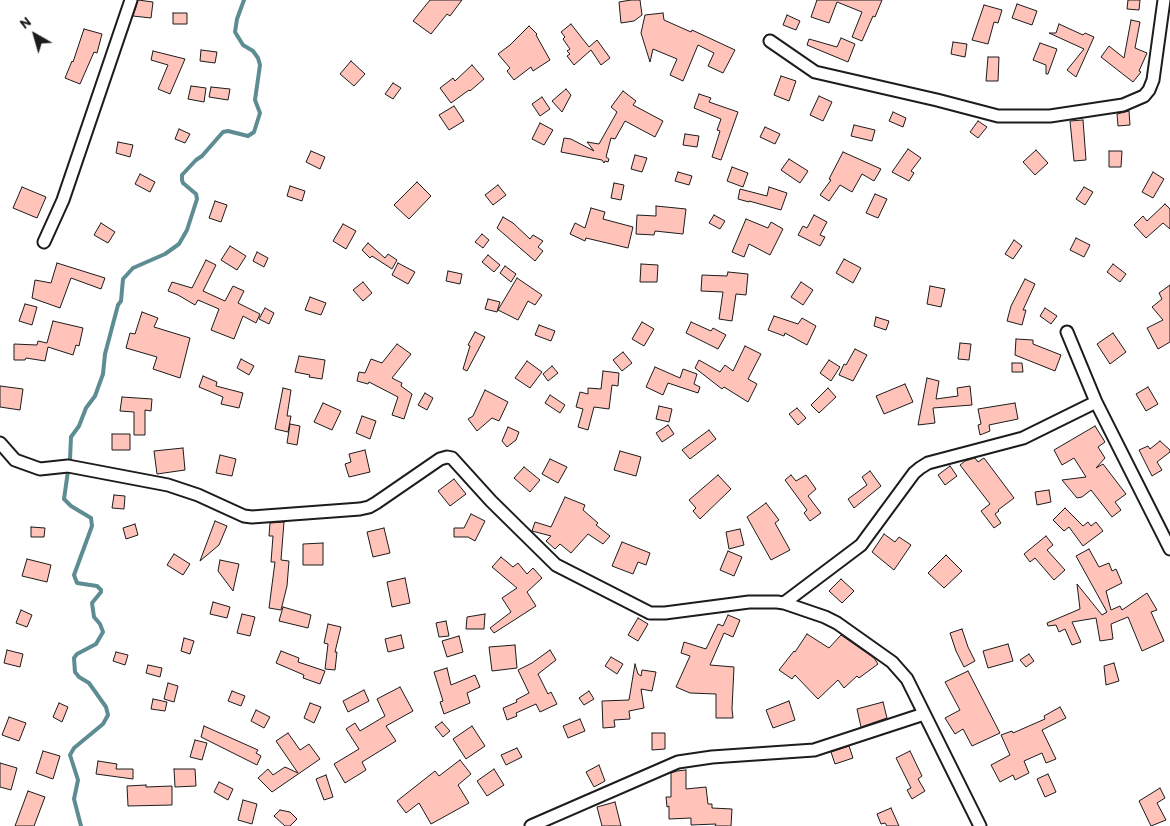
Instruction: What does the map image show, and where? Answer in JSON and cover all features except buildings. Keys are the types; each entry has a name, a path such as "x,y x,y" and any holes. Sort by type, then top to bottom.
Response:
{"street":[{"path":"44,242 63,200 131,0"},
{"path":"770,41 815,72 998,116 1057,116 1123,105 1144,96 1153,80 1164,0"},
{"path":"1067,332 1096,402 1170,548"},
{"path":"784,603 861,545 914,473 920,468 928,463 1023,438 1096,402"},
{"path":"0,443 15,460 40,469 68,466 168,485 198,495 244,516 252,517 369,507 440,459 452,458 491,501 556,565 650,613 665,613 749,602 784,603 831,619 892,662 907,679 980,826"},
{"path":"531,826 678,762 712,757 814,750 924,714"}],"waterway":[{"path":"70,459 71,437 79,426 86,408 95,396 103,374 105,354 118,305 121,301 123,279 133,268 165,254 179,244 187,230 197,199 196,194 183,183 182,175 223,132 228,131 248,136 254,132 260,113 255,100 260,65 253,51 243,45 235,32 237,19 244,0"},
{"path":"68,471 64,499 71,506 91,518 92,526 74,575 77,583 97,586 101,590 92,603 94,617 100,624 103,632 96,644 77,654 74,658 75,672 89,683 106,707 108,715 103,724 74,748 70,755 78,780 74,799 81,826"}]}
